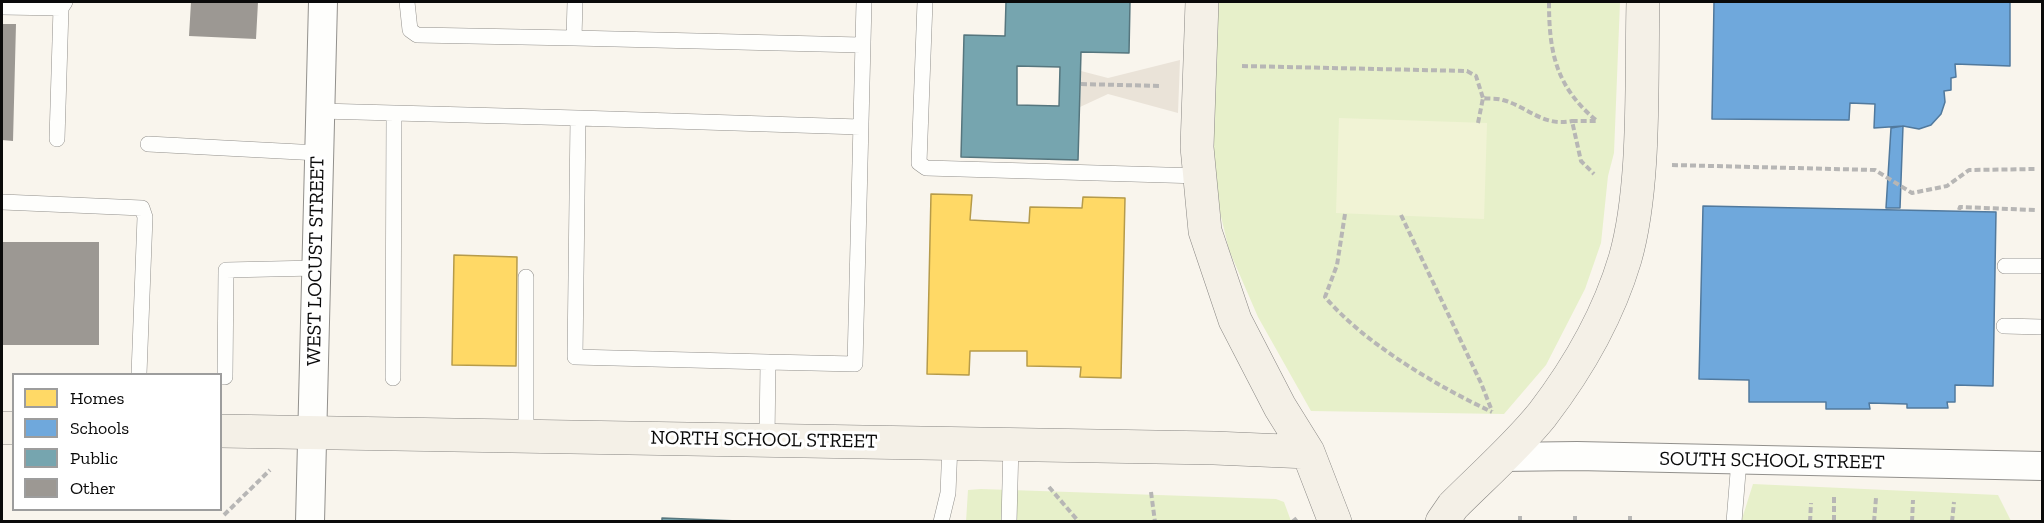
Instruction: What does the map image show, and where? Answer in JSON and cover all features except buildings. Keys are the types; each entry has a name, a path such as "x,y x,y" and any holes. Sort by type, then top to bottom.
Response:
{"main road":[{"path":"1202,2 1197,147 1205,231 1235,320 1280,407 1308,452 1335,522"},
{"path":"1442,522 1453,506 1541,415 1583,354 1607,310 1625,258 1630,235 1639,142 1643,2"},
{"name":"NORTH SCHOOL STREET","path":"222,431 1011,444 1308,452"}],"street":[{"name":"WEST LOCUST STREET","path":"310,522 323,2"},
{"name":"SOUTH SCHOOL STREET","path":"1501,457 2043,466"}],"lane":[{"path":"407,2 410,30 417,35 861,45"},
{"path":"574,2 574,38"},
{"path":"578,118 575,357 855,364 861,45 864,2"},
{"path":"925,2 919,163 926,168 1200,176"},
{"path":"2,7 63,5 57,139"},
{"path":"320,111 860,128"},
{"path":"393,378 394,113"},
{"path":"148,144 319,153"},
{"path":"2,202 142,208 145,217 139,373"},
{"path":"2005,266 2043,267"},
{"path":"225,377 226,270 316,268"},
{"path":"526,277 526,436"},
{"path":"2004,326 2043,327"},
{"path":"767,440 768,362"},
{"path":"941,522 948,493 950,444"},
{"path":"1009,522 1011,444"},
{"path":"1734,522 1739,460"}],"path":[{"path":"1483,98 1503,99 1539,118 1561,124 1572,121 1597,121 1572,97 1556,68 1549,32 1548,2"},
{"path":"1242,66 1467,71 1476,76 1483,98 1478,123"},
{"path":"1080,84 1160,86"},
{"path":"1572,121 1581,161 1594,174"},
{"path":"1672,165 1875,170 1912,193 1947,186 1969,170 2036,169"},
{"path":"1959,210 1959,207 2035,210"},
{"path":"1345,214 1337,266 1325,297 1345,321 1383,348 1467,400 1492,412 1401,215"},
{"path":"224,515 270,470"},
{"path":"1049,487 1079,522"},
{"path":"1151,492 1155,522"},
{"path":"1834,497 1834,522"},
{"path":"1874,522 1876,498"},
{"path":"1912,522 1913,500"},
{"path":"1952,522 1954,502"},
{"path":"1810,522 1811,503"},
{"path":"1520,522 1521,515"},
{"path":"1575,516 1575,522"},
{"path":"1292,522 1297,518"}],"green space":[{"path":"1211,2 1620,2 1614,153 1608,176 1601,243 1585,289 1546,365 1504,414 1311,411 1258,317 1229,250 1214,187"},
{"path":"1339,118 1487,123 1484,219 1336,213"},
{"path":"1753,484 1998,495 2011,521 1741,522"},
{"path":"968,490 1276,499 1284,502 1291,521 966,522"}],"shaded area":[{"path":"1180,60 1178,113 1108,94 1080,107 1081,71 1108,78"}]}
